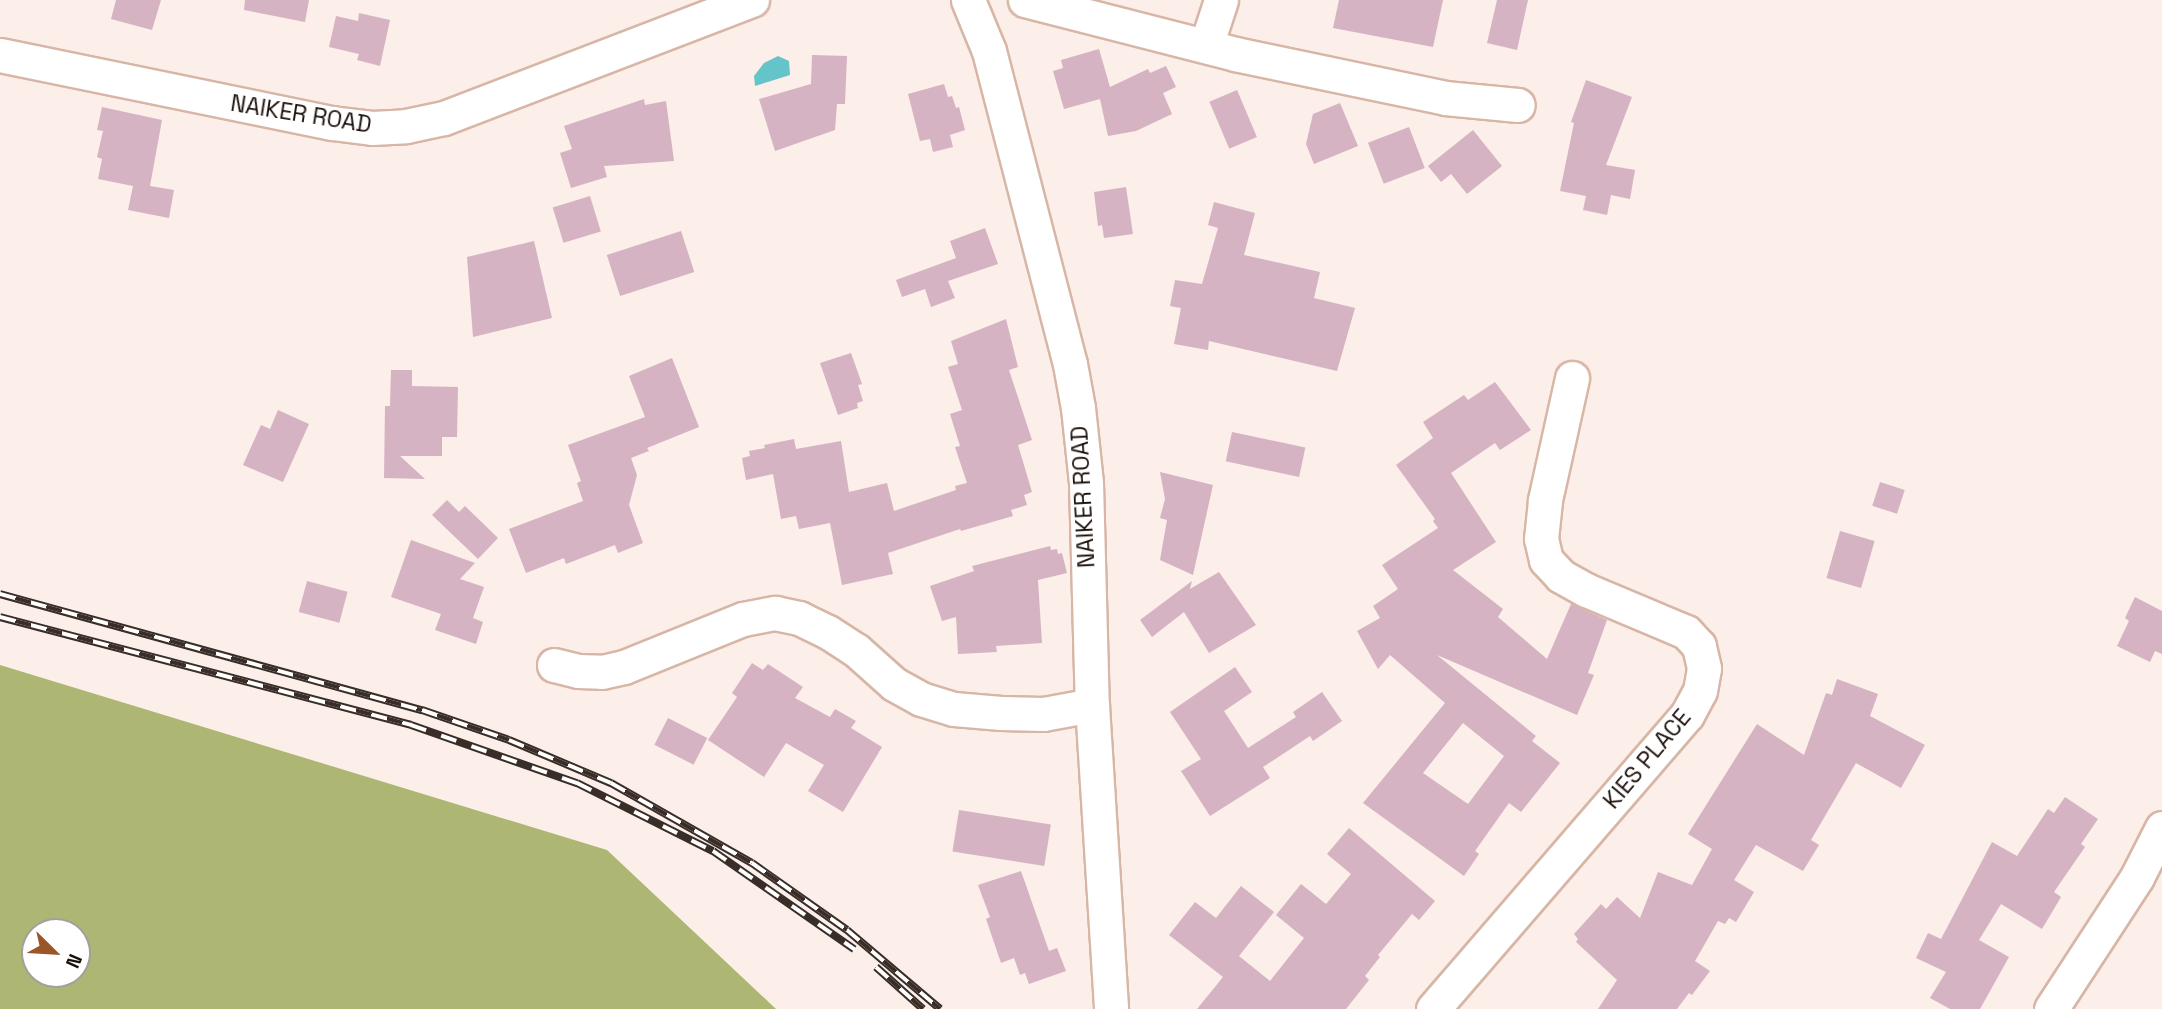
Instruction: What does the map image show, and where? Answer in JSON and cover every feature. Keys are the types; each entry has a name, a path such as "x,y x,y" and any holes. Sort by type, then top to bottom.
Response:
{"street":[{"name":"NAIKER ROAD","path":"0,55 332,123 372,128 406,126 444,118 752,0"},
{"name":"NAIKER ROAD","path":"968,0 989,51 1070,364 1078,408 1086,483 1092,705 1111,1009"},
{"path":"1025,0 1206,46 1445,98 1518,105"},
{"path":"1206,46 1221,0"},
{"name":"KIES PLACE","path":"1433,1009 1687,715 1699,691 1704,668 1699,646 1686,632 1586,590 1561,576 1546,560 1541,539 1545,500 1572,378"},
{"path":"554,665 590,671 624,667 743,619 775,613 799,618 828,632 856,650 894,684 920,699 954,709 1043,714 1092,705"},
{"path":"2051,1009 2137,877 2162,828"}],"green space":[{"path":"0,665 607,850 776,1009 0,1009"}],"water":[{"path":"778,56 789,61 790,75 755,86 754,76 764,63"}],"building":[{"path":"116,0 161,0 152,30 111,19"},
{"path":"245,0 309,0 305,22 244,10"},
{"path":"1339,0 1443,0 1433,47 1333,28"},
{"path":"1497,0 1528,0 1517,50 1487,43"},
{"path":"359,13 390,20 380,66 357,60 359,54 329,47 336,16 358,21"},
{"path":"1099,49 1110,87 1148,69 1150,73 1166,66 1176,87 1163,93 1172,114 1136,131 1108,136 1100,99 1064,109 1053,71 1063,68 1061,60"},
{"path":"812,55 847,56 845,104 837,104 835,130 775,151 759,99 811,84"},
{"path":"1586,80 1632,97 1606,165 1635,170 1630,199 1611,195 1607,215 1583,210 1586,196 1560,191 1574,123 1571,122"},
{"path":"944,84 948,97 952,96 956,108 959,107 965,130 950,135 953,147 933,152 930,139 920,141 908,94"},
{"path":"1237,90 1257,137 1229,149 1209,102"},
{"path":"644,99 645,105 666,101 674,161 604,166 607,177 571,188 560,153 572,149 564,126"},
{"path":"1340,103 1358,146 1314,164 1306,144 1313,114"},
{"path":"102,107 162,120 150,186 174,190 169,218 128,210 133,186 98,179 102,159 97,157 103,131 97,130"},
{"path":"1409,127 1425,168 1384,184 1368,143"},
{"path":"1473,130 1502,166 1467,194 1451,174 1441,182 1428,166"},
{"path":"1126,187 1133,234 1104,238 1102,225 1098,226 1094,192"},
{"path":"590,196 601,231 564,243 553,207"},
{"path":"1214,202 1255,213 1244,255 1320,272 1314,298 1355,308 1337,371 1209,341 1208,350 1174,344 1181,308 1170,306 1175,280 1202,284 1218,228 1208,225"},
{"path":"985,228 998,264 948,281 955,298 931,307 925,289 902,297 896,280 956,258 950,241"},
{"path":"681,231 694,272 620,296 607,255"},
{"path":"534,241 552,318 473,337 467,257"},
{"path":"1006,319 1018,367 1009,370 1032,440 1018,445 1032,492 1024,495 1027,505 1011,510 1013,516 961,531 960,529 888,553 893,574 842,585 830,523 799,529 796,516 781,519 773,474 746,480 742,458 750,456 749,451 765,448 764,445 794,439 796,449 841,441 849,492 887,483 894,511 956,490 955,486 967,483 955,447 960,446 950,414 962,410 948,367 958,364 951,341"},
{"path":"851,353 862,384 858,385 863,401 857,403 858,408 838,415 820,363"},
{"path":"672,358 699,427 647,448 649,451 631,458 637,475 629,505 643,543 618,553 615,545 566,564 564,558 526,573 509,529 583,501 577,483 581,481 568,445 645,417 629,376"},
{"path":"391,370 412,370 412,386 458,387 457,437 442,437 442,456 400,456 425,479 384,478 385,406 390,406"},
{"path":"1495,382 1531,430 1500,450 1495,443 1451,473 1496,542 1453,570 1503,609 1498,617 1547,659 1571,604 1607,620 1588,673 1594,675 1577,715 1437,655 1536,736 1532,741 1560,763 1521,812 1509,803 1475,851 1479,854 1464,876 1363,803 1445,703 1390,655 1378,669 1357,631 1380,618 1373,606 1398,589 1382,565 1438,528 1433,521 1435,519 1396,465 1433,438 1423,422 1464,395 1468,400","holes":["1463,723 1504,756 1468,804 1423,773"]},
{"path":"278,410 309,424 283,482 243,465 261,425 270,429"},
{"path":"1232,432 1305,448 1299,477 1226,461"},
{"path":"1160,472 1213,485 1193,575 1160,560 1167,520 1160,518 1165,499"},
{"path":"1880,482 1905,490 1897,514 1872,506"},
{"path":"447,500 459,512 465,506 498,538 478,559 432,515"},
{"path":"1840,531 1875,541 1861,588 1826,578"},
{"path":"411,540 475,563 460,579 484,587 473,618 483,622 476,644 435,630 441,614 391,597"},
{"path":"1050,546 1051,550 1057,549 1058,554 1062,553 1067,573 1038,580 1042,643 996,646 997,652 958,654 956,617 942,621 930,586 974,571 972,566"},
{"path":"1219,572 1256,625 1209,653 1184,612 1152,637 1140,620 1192,581 1190,589"},
{"path":"307,581 348,592 339,623 299,612"},
{"path":"2135,597 2162,611 2162,654 2155,651 2150,662 2117,646 2129,621 2125,618"},
{"path":"752,663 763,670 768,664 803,687 795,698 830,717 835,709 856,721 851,728 882,747 843,812 808,791 824,765 786,743 764,777 708,740 737,697 732,693"},
{"path":"1235,667 1252,692 1224,711 1248,748 1296,717 1293,712 1322,692 1342,721 1313,741 1310,736 1263,767 1270,778 1210,816 1181,771 1201,759 1170,712"},
{"path":"1837,679 1878,694 1870,716 1925,745 1901,788 1856,763 1811,840 1819,845 1803,871 1756,845 1734,880 1754,892 1736,922 1729,918 1725,924 1718,921 1695,961 1710,971 1692,995 1689,993 1677,1009 1598,1009 1617,980 1576,942 1578,939 1574,934 1601,904 1606,909 1617,897 1640,918 1658,872 1692,885 1712,849 1688,834 1757,724 1804,755 1826,693 1832,695"},
{"path":"668,718 707,738 694,765 654,745"},
{"path":"2065,797 2098,819 2081,844 2085,847 2054,892 2061,897 2042,929 2001,904 1979,940 2009,957 1980,1009 1950,1009 1930,998 1946,972 1916,958 1928,933 1941,939 1992,842 2017,856 2048,809 2054,813"},
{"path":"959,810 1051,825 1044,866 952,851"},
{"path":"1349,828 1435,901 1419,920 1412,914 1378,955 1380,957 1365,976 1369,980 1346,1009 1197,1009 1223,977 1169,935 1195,902 1216,918 1241,886 1274,912 1239,956 1270,981 1304,938 1276,915 1301,884 1326,904 1351,874 1327,854"},
{"path":"1021,871 1049,951 1057,948 1066,971 1029,984 1025,973 1020,975 1014,958 1001,963 986,919 990,917 978,885"}],"railway":[{"path":"0,594 422,710 509,740 611,783 752,863 847,930 940,1009"},
{"path":"0,617 411,725 577,783 713,851 854,949"},
{"path":"876,967 923,1009"}]}
